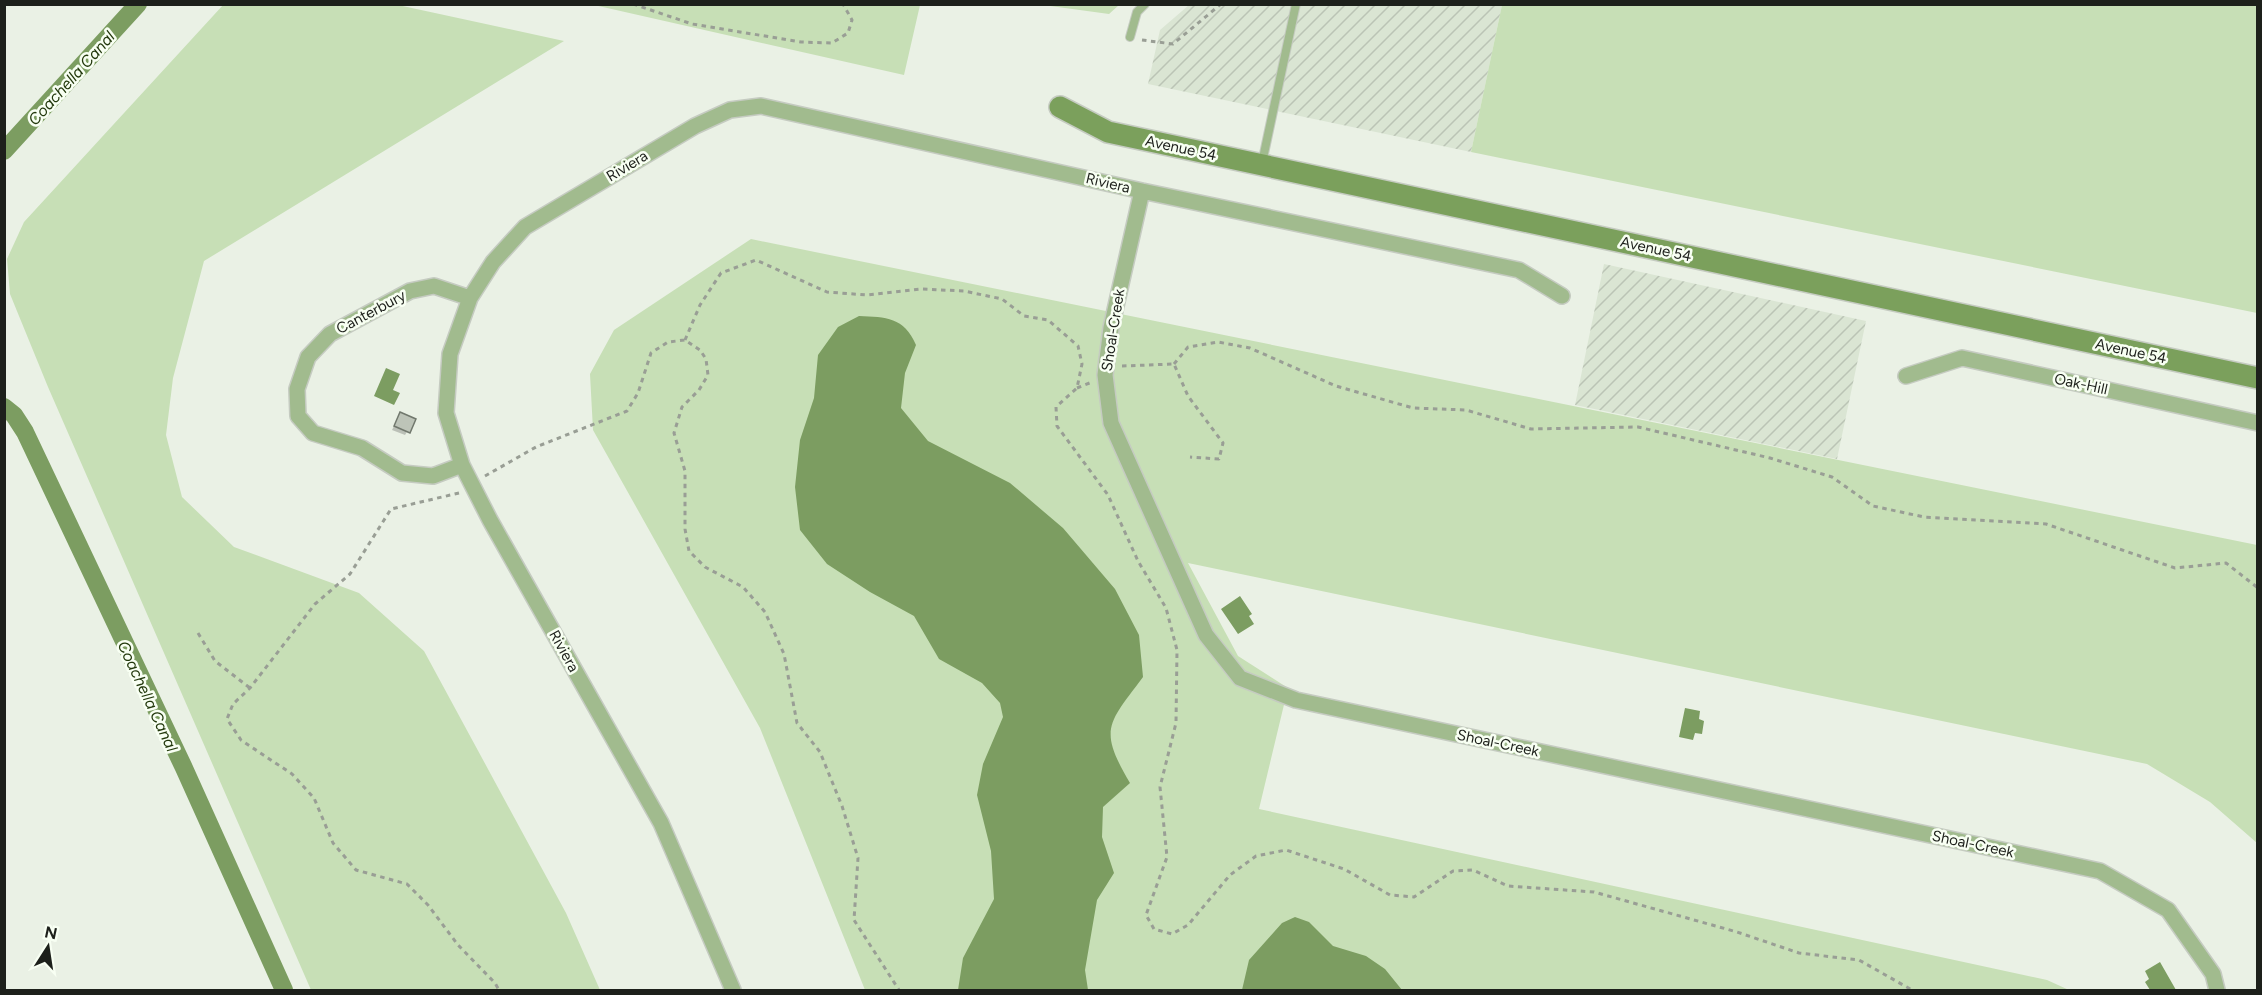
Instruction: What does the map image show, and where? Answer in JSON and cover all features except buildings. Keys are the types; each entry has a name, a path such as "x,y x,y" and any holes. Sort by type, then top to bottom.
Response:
{"street":[{"name":"Riviera","path":"733,990 661,823 490,520 462,465 446,413 450,354 470,298 493,262 525,227 695,126 730,110 761,106 1142,191 1519,270 1562,296"},
{"name":"Avenue 54","path":"1060,107 1108,132 2258,378"},
{"name":"Shoal-Creek","path":"1142,191 1111,328 1105,375 1111,423 1206,635 1240,678 1296,700 2100,871 2168,910 2213,974 2217,990"},
{"name":"Canterbury","path":"462,465 433,477 402,473 362,448 313,433 298,416 297,389 308,357 330,334 410,291 434,286 470,298"},
{"name":"Oak-Hill","path":"1906,376 1962,358 2258,423"}],"lane":[{"path":"1130,37 1137,12 1145,4"},
{"path":"1262,165 1296,4"}],"path":[{"path":"633,4 692,24 801,42 832,44 848,33 852,20 843,4"},
{"path":"1130,37 1173,44 1221,4"},
{"path":"685,340 700,350 706,359 708,375 699,390 682,407 674,433 685,471 685,529 689,552 705,567 743,587 765,612 784,654 797,723 820,752 842,806 858,858 854,920 899,990"},
{"path":"1077,388 1124,365 1174,364 1188,347 1218,342 1250,348 1336,386 1413,408 1466,410 1531,429 1638,428 1770,458 1832,477 1873,506 1924,517 2046,524 2175,568 2226,563 2258,588"},
{"path":"1174,364 1188,396 1223,443 1219,459 1190,457"},
{"path":"198,633 215,661 250,688 233,704 227,719 241,740 292,774 314,798 333,843 356,870 407,884 428,905 458,945 495,982 499,990"}],"shaded area":[{"path":"224,4 398,5 564,41 204,261 173,378 166,435 182,497 234,547 359,593 424,651 566,913 600,990 311,990 48,387 10,294 7,259 24,222"},
{"path":"1119,4 1109,14 1043,5"},
{"path":"594,5 920,5 904,75"},
{"path":"1189,5 1502,5 1471,152 1148,84 1160,30"},
{"path":"1502,5 2257,5 2257,313 1471,152"},
{"path":"751,239 2257,545 2257,843 2210,802 2147,764 1188,563 1238,656 1288,688 1259,809 2047,980 2069,990 865,990 760,728 593,430 590,374 614,330"},
{"path":"1604,264 1866,321 1837,459 1575,405"},
{"path":"859,316 893,320 906,329 916,345 905,373 901,408 928,441 1010,483 1063,528 1115,589 1139,635 1143,677 1122,706 1111,727 1114,750 1130,783 1103,807 1102,837 1114,873 1097,900 1085,970 1088,990 958,990 963,958 994,899 991,851 977,795 983,764 1003,717 1000,703 982,683 939,659 914,616 870,592 827,564 800,530 795,487 800,440 814,398 818,355 838,327"},
{"path":"386,368 400,374 393,390 400,393 394,405 374,396"},
{"path":"1240,596 1252,614 1249,616 1254,624 1238,634 1221,609"},
{"path":"1685,708 1700,711 1699,719 1704,721 1702,734 1695,733 1693,740 1679,737"},
{"path":"1295,917 1309,922 1333,946 1366,956 1385,969 1402,990 1242,990 1249,960 1282,923"},
{"path":"2160,962 2176,990 2150,990 2145,982 2149,979 2145,971"}],"waterway":[{"name":"Coachella Canal","path":"4,151 138,4"},
{"name":"Coachella Canal","path":"4,407 14,415 25,432 184,768 284,990"}]}
